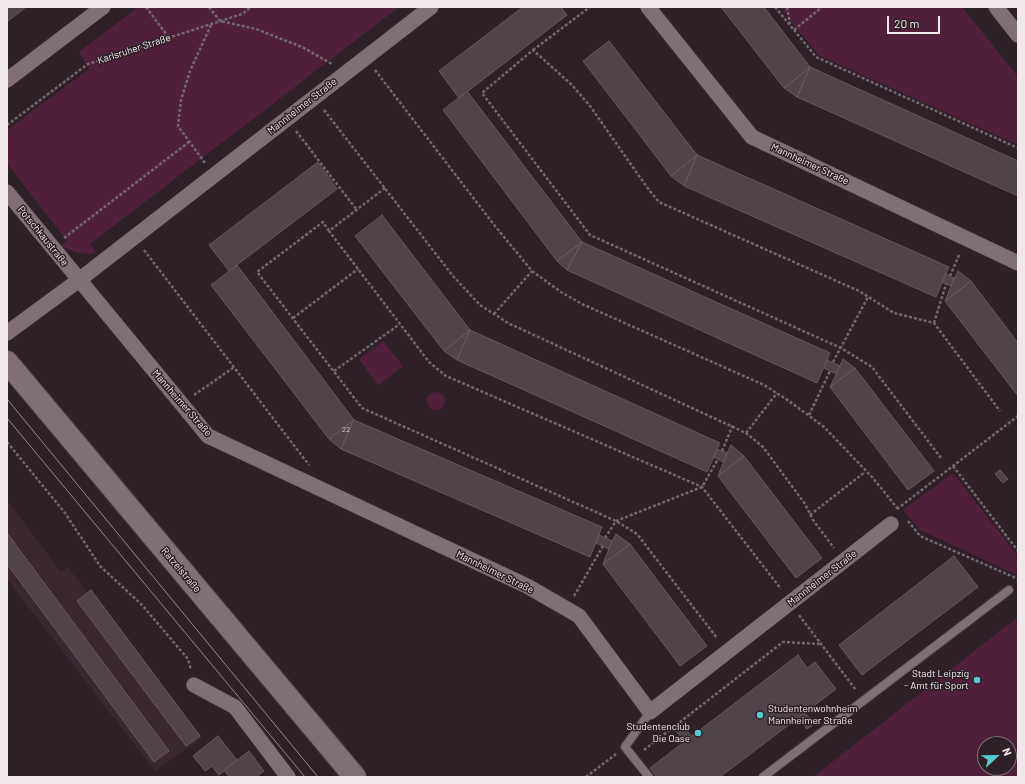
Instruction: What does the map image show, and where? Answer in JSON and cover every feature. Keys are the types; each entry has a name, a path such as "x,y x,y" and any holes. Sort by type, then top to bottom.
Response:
{"main road":[{"name":"Ratzelstraße","path":"7,362 355,777"}],"street":[{"path":"7,80 104,7"},
{"name":"Mannheimer Straße","path":"7,333 79,280 431,7"},
{"name":"Mannheimer Straße","path":"648,7 752,137 1018,263"},
{"path":"996,7 1018,36"},
{"name":"Potschkaustraße","path":"7,192 79,280"},
{"name":"Mannheimer Straße","path":"79,280 208,436 522,584 579,616 650,712 897,519"},
{"path":"194,685 235,707 288,777"}],"lane":[{"path":"762,777 1009,590"},
{"path":"649,777 626,747 650,712"}],"path":[{"path":"146,7 169,38"},
{"path":"209,7 220,21 256,29 302,47 347,72"},
{"name":"Karlsruher Straße","path":"7,125 88,64 242,14 251,7"},
{"path":"590,7 533,50 482,93 590,236 841,348 872,367 941,458"},
{"path":"776,7 816,57 1018,148"},
{"path":"787,7 790,26"},
{"path":"794,30 822,7"},
{"path":"211,24 190,70 181,100 178,126 214,174"},
{"path":"533,50 572,85 590,106 659,202 868,297 894,313 934,323 1000,411"},
{"path":"366,58 495,226 532,270 560,292 582,304 764,385 810,415 824,427 898,509 897,519 887,518 898,509 953,466 1018,416"},
{"path":"313,98 453,276 480,305 515,326 746,433 763,447 805,504 810,515 843,562"},
{"path":"286,119 357,210"},
{"path":"52,248 189,142"},
{"path":"330,231 385,188"},
{"path":"717,638 637,534 616,520 362,408 257,272 323,222 429,362 446,376 702,487 780,589"},
{"path":"134,237 233,368 314,471"},
{"path":"950,276 967,238"},
{"path":"293,318 358,269"},
{"path":"494,314 532,270"},
{"path":"934,323 946,284"},
{"path":"833,362 868,297"},
{"path":"334,372 400,324"},
{"path":"182,404 233,368"},
{"path":"810,415 830,371"},
{"path":"746,433 777,393"},
{"path":"722,451 733,426"},
{"path":"7,442 65,513 100,566 142,605 188,659"},
{"path":"605,538 616,520 702,487 718,459"},
{"path":"953,466 1018,551"},
{"path":"810,515 865,472"},
{"path":"906,520 920,536 1018,579"},
{"path":"567,609 603,546"},
{"path":"790,603 864,700"},
{"path":"634,758 783,642 821,644"},
{"path":"586,777 626,747"}],"shaded area":[{"path":"138,7 399,7 90,244 96,253 87,254 74,252 61,246 67,241 7,163 7,130 89,69 79,52"},
{"path":"780,7 962,7 1018,77 1018,145 818,55"},
{"path":"383,341 403,366 378,385 359,359"},
{"path":"432,392 440,392 445,397 443,408 440,410 432,410 427,405 427,397"},
{"path":"953,473 1018,556 1017,575 920,530 903,510"},
{"path":"7,500 61,572 68,567 87,593 91,590 202,738 155,771 7,579"},
{"name":"Stadt Leipzig - Amt für Sport","path":"1018,617 1018,777 813,777"}],"building":[{"path":"7,7 26,7 7,22"},
{"path":"523,7 561,7 567,15 459,98 439,71"},
{"path":"721,7 764,7 810,67 784,88"},
{"path":"609,41 697,155 671,176 583,61"},
{"path":"810,67 797,97 784,88"},
{"path":"810,67 1018,161 1018,196 797,97"},
{"path":"467,91 582,242 557,261 443,110"},
{"path":"697,155 949,267 936,297 684,186"},
{"path":"697,155 684,186 671,176"},
{"path":"318,162 337,189 229,271 209,245"},
{"path":"382,215 470,330 444,351 355,236"},
{"path":"582,242 567,270 557,261"},
{"path":"582,242 830,353 817,383 567,270"},
{"path":"237,265 354,420 329,439 211,285"},
{"path":"958,271 971,281 945,301 951,286"},
{"path":"946,274 954,278 951,286 942,282"},
{"path":"971,281 1018,343 1018,396 945,301"},
{"path":"470,330 457,360 444,351"},
{"path":"470,330 720,443 707,472 457,360"},
{"path":"843,359 855,368 830,387 836,374"},
{"path":"827,360 840,366 836,374 824,368"},
{"path":"855,368 934,471 908,490 830,387"},
{"path":"354,420 602,527 590,557 341,449"},
{"path":"354,420 341,449 329,439"},
{"path":"731,445 744,456 718,476 727,453"},
{"path":"717,449 727,453 723,462 714,457"},
{"path":"744,456 822,558 796,578 718,476"},
{"path":"1000,470 1008,479 1003,483 995,474"},
{"path":"7,533 169,751 154,762 7,564"},
{"path":"616,534 630,544 603,564 612,541"},
{"path":"599,535 612,541 609,549 596,543"},
{"path":"630,544 707,646 680,666 603,564"},
{"path":"954,556 978,587 862,675 839,645"},
{"path":"91,590 200,736 186,746 77,601"},
{"name":"Studentenwohnheim Mannheimer Straße","path":"798,655 807,668 815,662 836,689 720,777 657,777 650,768"},
{"path":"805,713 814,724 807,729 798,718"},
{"path":"682,724 691,736 684,741 675,729"},
{"path":"218,736 237,760 219,775 212,766 205,771 193,756"},
{"path":"249,751 264,771 256,777 229,777 224,770"}],"tram line":[{"path":"7,399 318,777"},
{"path":"7,418 305,777"}],"place":[{"name":"Stadt Leipzig - Amt für Sport","path":"977,680"},
{"name":"Studentenwohnheim Mannheimer Straße","path":"760,715"},
{"name":"Studentenclub Die Oase","path":"698,733"}]}
